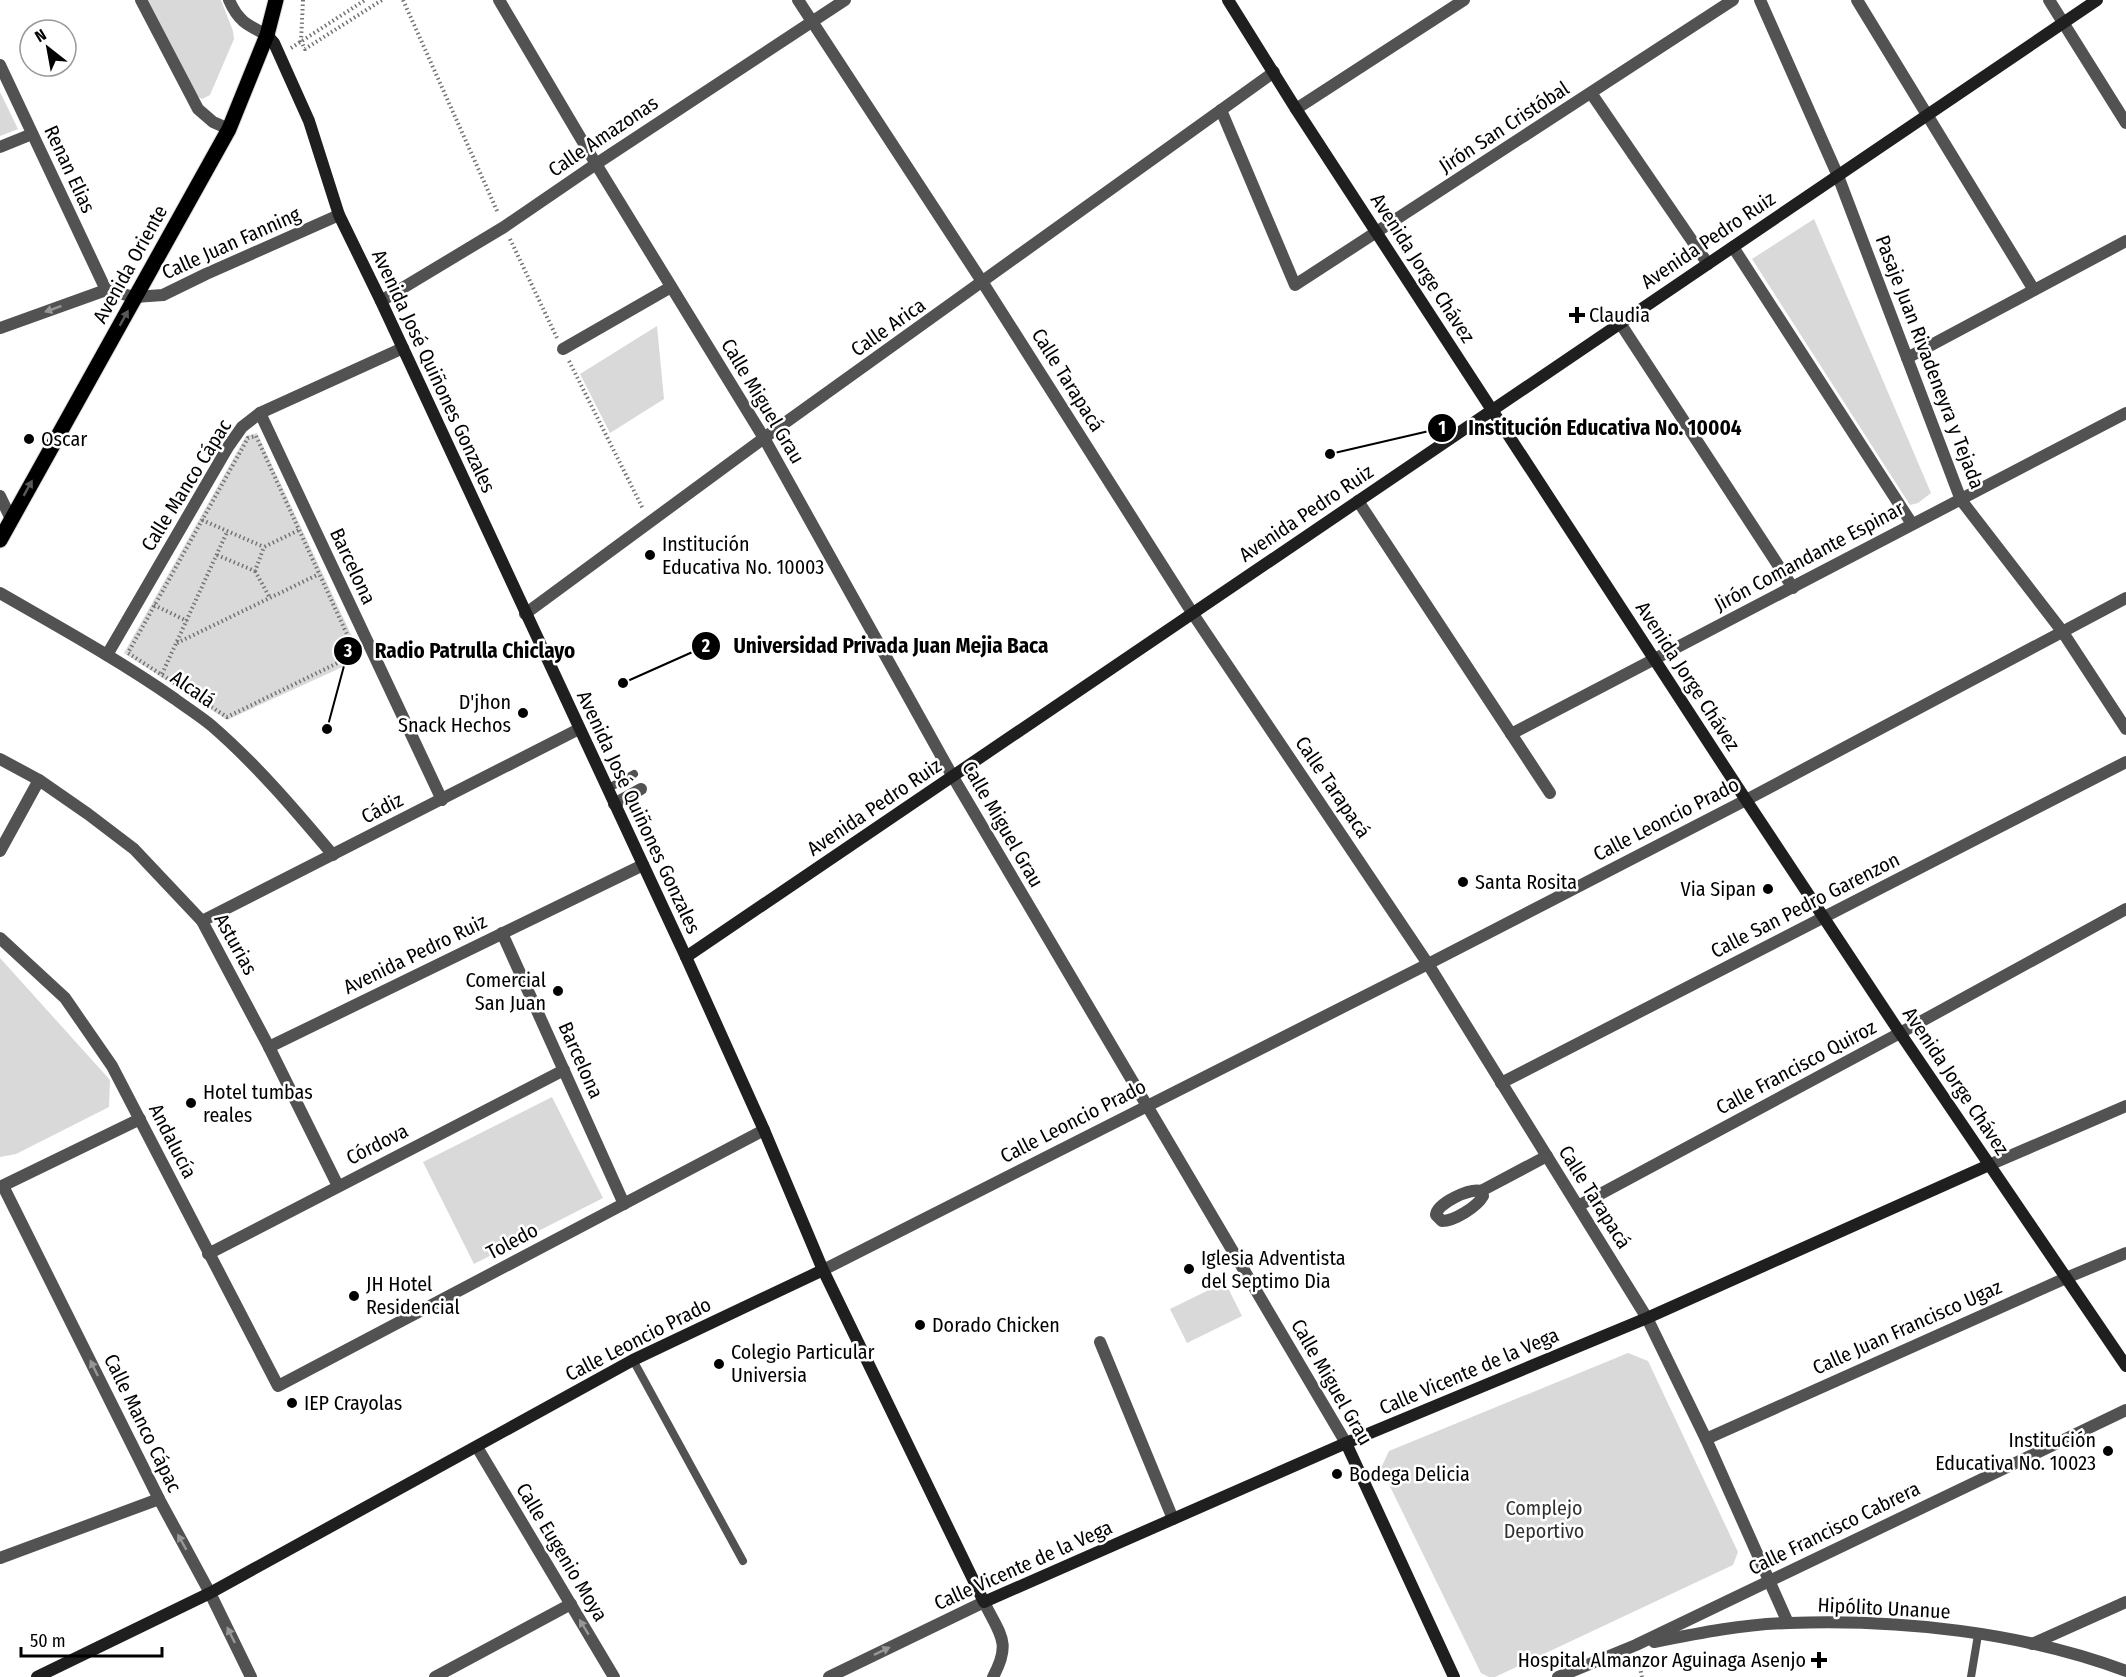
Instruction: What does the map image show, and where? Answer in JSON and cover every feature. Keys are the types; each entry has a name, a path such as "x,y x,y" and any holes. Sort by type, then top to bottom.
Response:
{"main road":[{"name":"Avenida Oriente","path":"0,540 229,129 267,35 276,0"}],"street":[{"path":"141,0 198,109 213,122 229,129"},
{"path":"229,0 235,15 244,23 267,35"},
{"name":"Calle Miguel Grau","path":"499,0 670,287 764,438 953,777 1346,1443 1454,1677"},
{"name":"Calle Tarapacá","path":"798,0 983,283 1193,614 1428,964 1647,1318 1706,1439 1788,1623"},
{"name":"Calle Amazonas","path":"381,301 504,227 845,0"},
{"name":"Avenida Jorge Chávez","path":"1228,0 1296,109 1746,800 1900,1033 2126,1366"},
{"path":"1296,109 1464,0"},
{"name":"Jirón San Cristóbal","path":"1221,110 1295,285 1733,0"},
{"name":"Pasaje Juan Rivadeneyra y Tejada","path":"1760,0 1838,176 1961,500 2062,631 2126,729"},
{"path":"1857,0 2034,290"},
{"path":"2049,0 2126,123"},
{"name":"Avenida Pedro Ruiz","path":"686,957 2097,0"},
{"name":"Avenida José Quiñones Gonzales","path":"267,35 280,55 309,121 339,215 686,957 764,1130 823,1270 984,1602"},
{"name":"Renan Elias","path":"0,65 106,290"},
{"name":"Calle Arica","path":"525,614 764,438 1274,72"},
{"path":"1591,93 1708,264"},
{"path":"0,147 32,134"},
{"name":"Calle Juan Fanning","path":"106,290 135,297 163,295 339,215"},
{"path":"1907,358 2126,241"},
{"path":"1733,247 1912,524"},
{"path":"563,349 670,287"},
{"path":"0,314 2,327 106,290"},
{"path":"1620,323 1793,588"},
{"name":"Calle Manco Cápac","path":"107,655 228,447 242,427 260,413 403,348"},
{"name":"Barcelona","path":"260,413 442,800"},
{"name":"Jirón Comandante Espinar","path":"1510,734 2126,413"},
{"path":"0,496 11,519"},
{"path":"1358,501 1550,792"},
{"name":"Alcalá","path":"0,593 107,655 156,686 210,725 293,807 333,855"},
{"name":"Calle Leoncio Prado","path":"36,1677 210,1593 633,1360 823,1270 1428,964 1746,800 2126,598"},
{"name":"Cádiz","path":"202,921 579,729"},
{"name":"Asturias","path":"0,759 39,780 134,849 202,921 269,1047 338,1186"},
{"name":"Calle San Pedro Garenzon","path":"1502,1083 2126,762"},
{"path":"0,851 39,780"},
{"path":"614,804 641,789"},
{"name":"Avenida Pedro Ruiz","path":"269,1047 643,865"},
{"name":"Calle Francisco Quiroz","path":"1578,1206 2126,909"},
{"name":"Barcelona","path":"502,933 624,1204"},
{"name":"Andalucía","path":"0,938 65,998 112,1066 278,1386"},
{"name":"Córdova","path":"208,1254 564,1070"},
{"name":"Calle Vicente de la Vega","path":"834,1676 984,1602 1346,1443 1647,1318 2126,1106"},
{"path":"2,1186 140,1119"},
{"name":"Toledo","path":"278,1386 764,1130"},
{"path":"1481,1191 1547,1156"},
{"name":"Calle Manco Cápac","path":"2,1186 251,1677"},
{"name":"Calle Juan Francisco Ugaz","path":"1706,1439 2126,1253"},
{"path":"1100,1342 1173,1519"},
{"name":"Calle Francisco Cabrera","path":"1558,1677 1636,1645 2126,1410"},
{"name":"Calle Eugenio Moya","path":"477,1447 614,1677"},
{"path":"0,1558 159,1499"},
{"path":"984,1602 1004,1647 993,1677"},
{"path":"2032,1644 2126,1602"},
{"path":"435,1677 570,1604"},
{"name":"Hipólito Unanue","path":"1636,1645 1713,1630 1788,1623 1911,1625 2032,1644 2105,1663 2126,1671"}],"lane":[{"path":"607,789 634,774"},
{"path":"633,1360 743,1561"},
{"path":"1971,1677 1978,1635"}],"path":[{"path":"303,0 301,41 305,49 382,0"},
{"path":"280,55 365,0"},
{"path":"403,0 504,227 650,522"},
{"path":"256,436 356,654 227,717 128,653 202,520 248,438 256,436"},
{"path":"202,520 264,547"},
{"path":"255,571 264,547 299,530"},
{"path":"162,675 227,532"},
{"path":"217,555 255,571 270,598"},
{"path":"177,643 319,574"},
{"path":"154,605 187,621"}],"green space":[{"path":"145,0 221,0 234,39 210,95 202,99 195,95"},
{"path":"0,92 18,129 0,136"},
{"path":"1814,219 1931,493 1918,503 1910,505 1752,259"},
{"path":"657,326 664,399 610,433 580,374"},
{"path":"257,433 362,658 227,720 124,653 246,436"},
{"path":"0,958 110,1080 109,1107 16,1154 0,1157"},
{"path":"552,1097 603,1198 474,1264 423,1162"},
{"path":"1225,1282 1242,1316 1187,1343 1170,1309"},
{"name":"Complejo Deportivo","path":"1628,1353 1648,1361 1738,1552 1733,1565 1495,1677 1489,1677 1481,1673 1381,1468 1389,1451"}],"place":[{"name":"Claudia","path":"1577,315"},
{"name":"Oscar","path":"29,439"},
{"name":"Institución Educativa No. 10004","path":"1330,454"},
{"name":"Institución Educativa No. 10003","path":"650,555"},
{"name":"Universidad Privada Juan Mejia Baca","path":"623,683"},
{"name":"D'jhon Snack Hechos","path":"523,713"},
{"name":"Radio Patrulla Chiclayo","path":"327,729"},
{"name":"Santa Rosita","path":"1463,882"},
{"name":"Via Sipan","path":"1768,889"},
{"name":"Comercial San Juan","path":"558,991"},
{"name":"Hotel tumbas reales","path":"191,1103"},
{"name":"Iglesia Adventista del Septimo Dia","path":"1189,1269"},
{"name":"JH Hotel Residencial","path":"354,1296"},
{"name":"Dorado Chicken","path":"920,1325"},
{"name":"Colegio Particular Universia","path":"719,1364"},
{"name":"IEP Crayolas","path":"292,1403"},
{"name":"Institución Educativa No. 10023","path":"2108,1451"},
{"name":"Bodega Delicia","path":"1337,1474"},
{"name":"Hospital Almanzor Aguinaga Asenjo","path":"1819,1660"}]}
